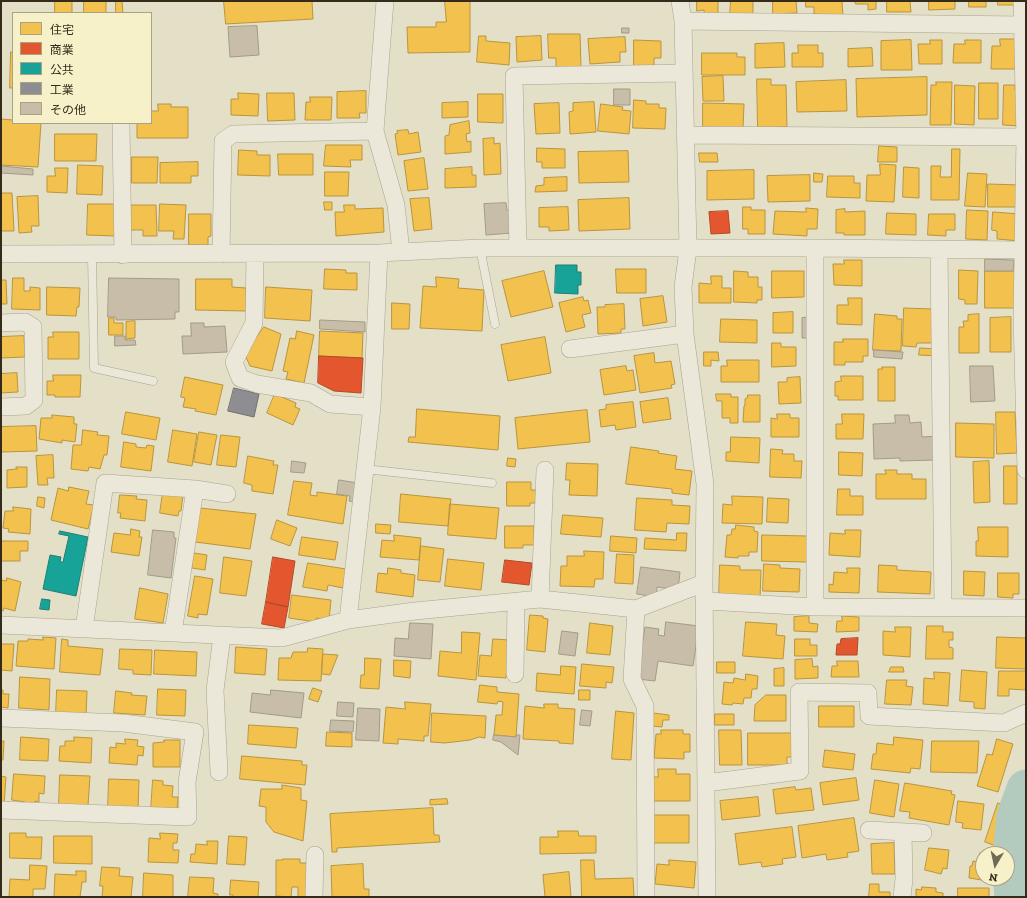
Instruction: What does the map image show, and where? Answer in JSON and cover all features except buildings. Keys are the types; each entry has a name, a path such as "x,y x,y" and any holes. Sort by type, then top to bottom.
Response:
{"street":[{"path":"385,1 375,131 396,205 401,252"},
{"path":"680,1 683,21 688,248 683,287 685,334 706,484 704,583 707,897"},
{"path":"683,21 1023,11 1026,470"},
{"path":"518,248 514,76 683,73"},
{"path":"120,124 124,255"},
{"path":"221,254 223,141 233,134 375,131"},
{"path":"685,135 1025,137"},
{"path":"1,254 124,255 379,253 480,248 815,248 939,250 1024,258"},
{"path":"815,248 815,607"},
{"path":"939,250 943,607"},
{"path":"348,620 372,407 379,253"},
{"path":"255,254 254,323 234,362 240,378 257,384 311,392 330,404 372,407"},
{"path":"1,323 25,322 33,327 34,400 26,406 1,407"},
{"path":"570,350 685,334"},
{"path":"540,599 545,470"},
{"path":"84,629 105,483 194,489 227,494"},
{"path":"173,633 194,489"},
{"path":"1,626 282,638 348,620 415,611 540,599 636,609 704,583"},
{"path":"705,601 815,607 1026,608"},
{"path":"515,674 516,602"},
{"path":"636,609 632,679 646,706 646,897"},
{"path":"219,772 214,690 222,636"},
{"path":"706,783 800,771 799,692 868,693 869,716 1004,723 1026,713"},
{"path":"1,718 123,723 195,732 187,782 188,817 1,810"},
{"path":"869,830 923,833"},
{"path":"902,897 904,879 903,833"},
{"path":"314,897 315,855"}],"lane":[{"path":"480,248 495,324"},
{"path":"92,255 94,368 152,381"},
{"path":"365,469 492,484"}],"waterway":[{"path":"1014,897 1011,865 1016,816 1026,789"}]}
